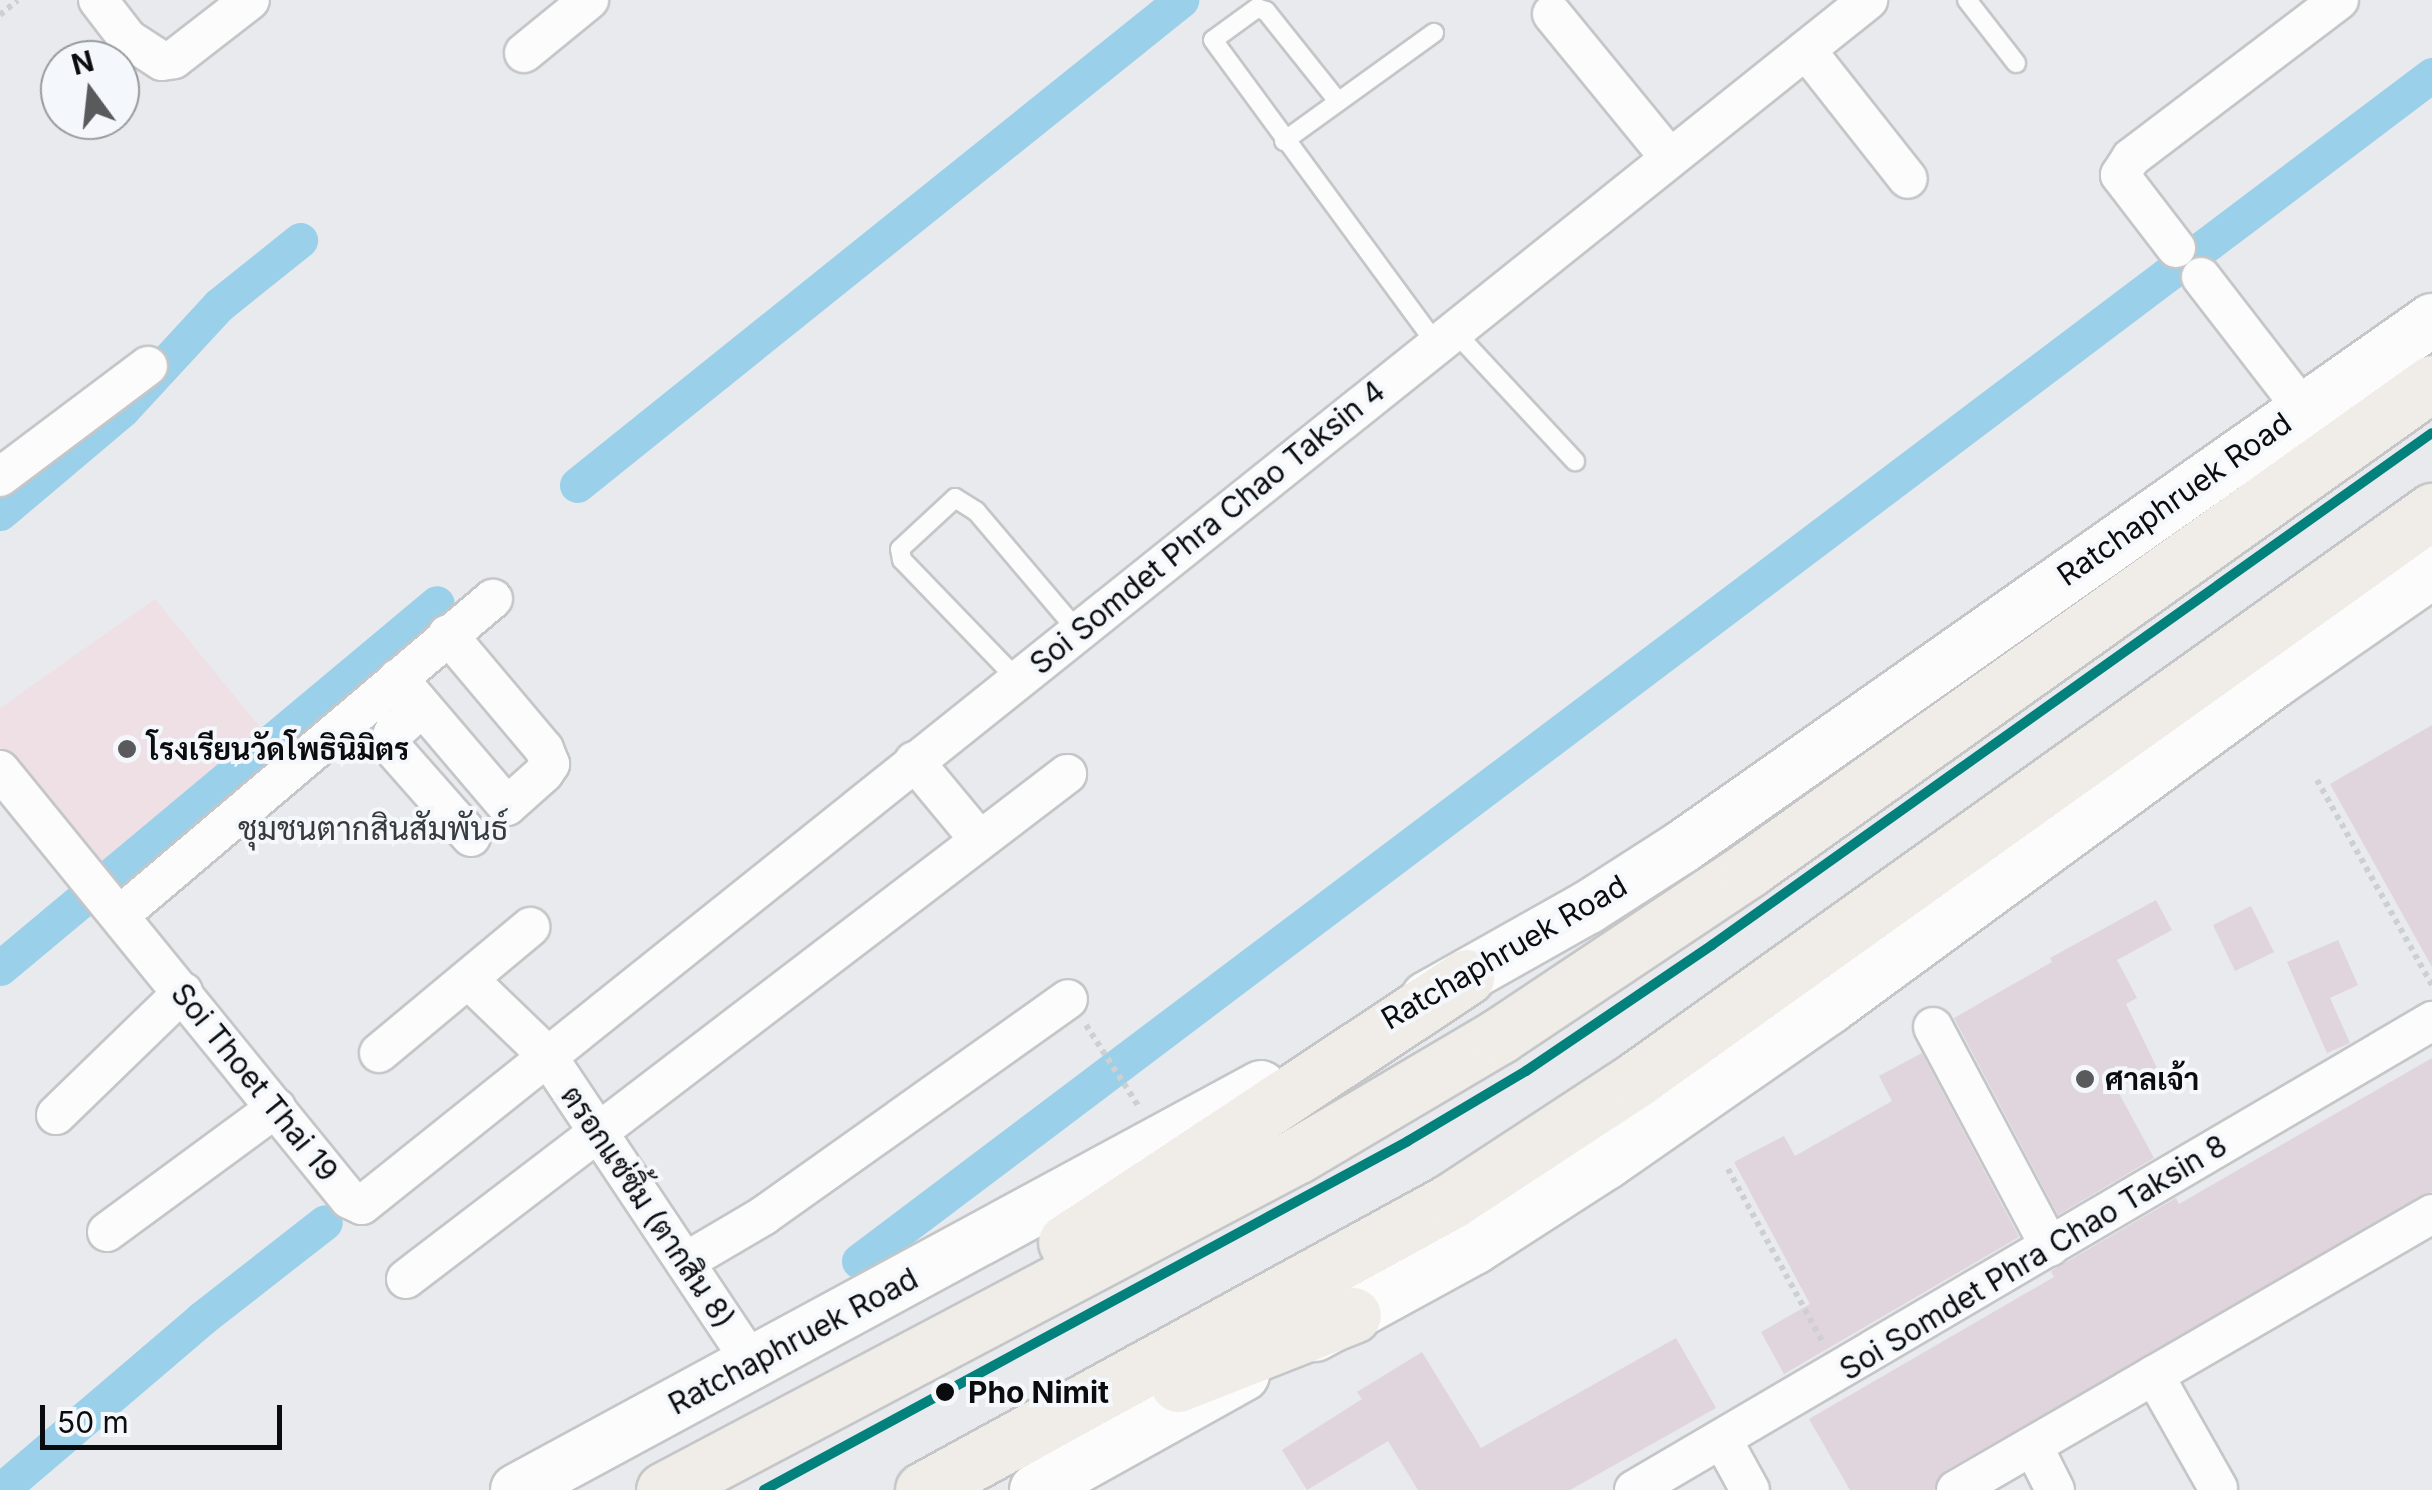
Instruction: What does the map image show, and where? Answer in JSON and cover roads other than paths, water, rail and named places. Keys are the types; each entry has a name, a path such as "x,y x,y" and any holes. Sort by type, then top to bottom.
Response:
{"main road":[{"name":"Ratchaphruek Road","path":"517,1490 750,1360 887,1293 1466,977 1682,847 2432,320"},
{"name":"Ratchaphruek Road","path":"664,1490 1298,1155 1499,1036 1749,869 2426,387"},
{"path":"940,1481 1451,1201 1638,1078 2426,515"},
{"path":"1036,1490 1474,1248 1606,1163 1829,1008 2278,679 2432,572"},
{"path":"817,1406 1466,977"},
{"path":"940,1481 1352,1314"}],"street":[{"path":"98,0 128,39 162,61 174,58 250,0"},
{"path":"524,52 589,0"},
{"name":"Soi Somdet Phra Chao Taksin 4","path":"546,1054 1868,0"},
{"path":"2176,248 2120,175 2131,158 2339,0"},
{"path":"1552,14 1670,158"},
{"path":"1806,50 1908,179"},
{"path":"2200,277 2303,409"},
{"path":"0,477 148,366"},
{"path":"114,908 493,599"},
{"path":"422,708 393,733 389,744 460,846 550,764 544,749 447,634"},
{"path":"398,678 508,806"},
{"path":"914,761 978,838"},
{"name":"Soi Thoet Thai 19","path":"0,770 349,1199 362,1205 546,1054"},
{"path":"406,1278 978,838 1068,774"},
{"path":"379,1052 530,927"},
{"name":"ตรอกแซ่ซิ้ม (ตากสิน 8)","path":"469,980 546,1054 750,1360"},
{"path":"56,1115 182,992"},
{"path":"684,1262 763,1216 1068,999"},
{"name":"Soi Somdet Phra Chao Taksin 8","path":"1634,1490 2432,1022"},
{"path":"1933,1027 2050,1246"},
{"path":"107,1232 276,1108"},
{"path":"1956,1490 2432,1214"},
{"path":"2154,1376 2218,1488"},
{"path":"1722,1440 1750,1490"},
{"path":"2033,1446 2055,1490"}],"lane":[{"path":"1966,0 2016,64"},
{"path":"1337,100 1266,12 1257,8 1213,40 1284,140 1445,338 1575,462"},
{"path":"1284,140 1434,32"},
{"path":"1017,680 902,560 900,549 954,498 976,511 1078,630"}],"waterway":[{"path":"577,485 1181,0"},
{"path":"859,1261 2432,75"},
{"path":"0,513 123,409 219,305 300,240"},
{"path":"0,968 437,603"},
{"path":"1,1490 201,1319 325,1222"}],"place":[{"name":"โรงเรียนวัดโพธินิมิตร","path":"127,749"},
{"name":"ศาลเจ้า","path":"2085,1079"},
{"name":"Pho Nimit","path":"945,1392"}],"district":[{"name":"ชุมชนตากสินสัมพันธ์","path":"373,829"}]}
